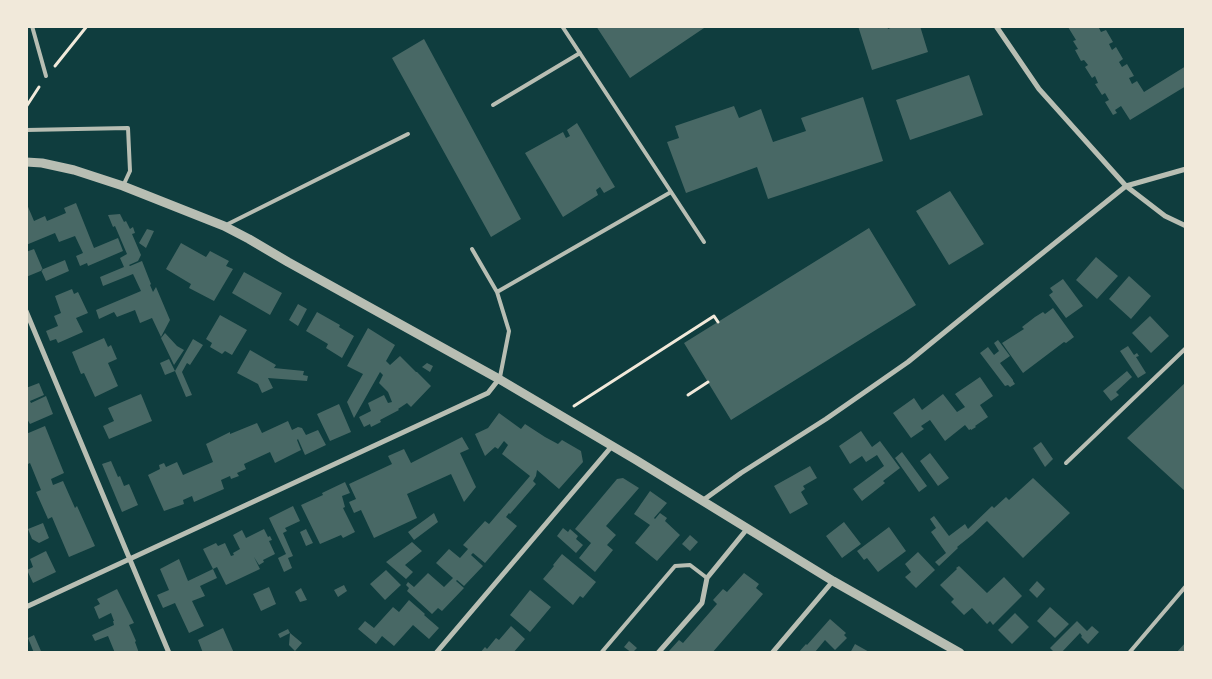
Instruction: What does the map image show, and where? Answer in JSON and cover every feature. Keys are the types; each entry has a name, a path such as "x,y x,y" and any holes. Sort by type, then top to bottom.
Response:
{"street":[{"path":"996,26 1039,89 1126,186 1165,216 1186,226"},
{"path":"26,162 42,163 74,170 123,186 224,226 249,239 499,379 834,581 960,653"},
{"path":"702,501 740,472 826,419 908,362 1126,186 1186,169"},
{"path":"26,311 169,653"},
{"path":"26,607 488,393 499,379"},
{"path":"436,653 612,446"},
{"path":"658,653 702,603 707,578 747,529"},
{"path":"772,653 834,581"}],"lane":[{"path":"32,26 46,76"},
{"path":"562,26 704,242"},
{"path":"493,105 580,53"},
{"path":"26,130 128,128 130,171 123,186"},
{"path":"224,226 408,134"},
{"path":"497,292 671,192"},
{"path":"472,249 497,292 509,331 499,379"},
{"path":"1066,463 1186,348"},
{"path":"601,653 675,566 690,565 707,578"},
{"path":"1129,653 1186,586"}],"path":[{"path":"565,418 568,410 714,316 718,322"},
{"path":"688,394 708,382"}],"building":[{"path":"596,26 707,26 630,78"},
{"path":"858,26 887,26 888,29 895,26 920,26 928,52 872,70"},
{"path":"1098,26 1101,32 1106,30 1113,42 1109,44 1112,50 1116,47 1123,59 1119,62 1122,67 1127,64 1134,76 1129,78 1132,84 1137,81 1144,92 1186,66 1186,86 1130,120 1121,106 1115,110 1117,113 1113,115 1105,102 1109,100 1105,93 1102,95 1095,84 1098,83 1095,76 1092,78 1085,67 1088,65 1084,60 1081,61 1075,50 1078,49 1073,41 1076,40 1068,27"},
{"path":"424,39 521,219 491,237 392,58"},
{"path":"969,75 983,115 910,140 896,100"},
{"path":"863,97 883,161 768,199 757,167 686,193 667,142 679,138 675,126 734,106 739,118 761,109 773,142 806,131 801,118"},
{"path":"577,123 615,187 604,193 600,187 596,190 598,195 563,217 525,153 563,132 566,138 570,136 567,130"},
{"path":"950,191 984,244 949,265 916,211"},
{"path":"26,202 34,221 45,216 47,221 66,213 64,208 76,203 94,248 118,238 123,251 88,266 87,263 80,266 76,256 83,253 75,236 59,242 55,233 26,245"},
{"path":"120,214 130,229 133,227 135,233 132,234 141,255 138,261 129,265 142,261 153,292 156,287 170,320 161,337 152,318 140,323 135,310 117,317 114,312 99,319 96,310 141,291 133,274 103,286 100,277 124,267 120,258 127,254 108,215"},
{"path":"869,228 916,305 731,420 684,343"},
{"path":"147,229 154,231 146,248 139,243"},
{"path":"181,243 206,257 210,251 229,261 226,266 233,269 214,301 189,288 191,284 166,269"},
{"path":"34,249 43,270 26,277 26,252"},
{"path":"1096,257 1118,276 1097,299 1076,280"},
{"path":"65,260 69,271 46,281 41,270"},
{"path":"244,272 282,293 270,315 232,293"},
{"path":"1129,276 1151,296 1131,319 1109,299"},
{"path":"1063,279 1083,306 1066,318 1049,295 1053,292 1050,288"},
{"path":"72,289 74,294 78,292 88,313 76,318 83,332 58,343 56,339 50,341 46,331 58,326 54,316 61,313 55,296"},
{"path":"298,304 307,309 298,326 289,320"},
{"path":"1053,308 1074,337 1066,343 1064,342 1023,373 1002,343 1024,329 1022,327 1035,317 1043,312 1045,314"},
{"path":"317,312 340,325 339,327 354,336 342,358 326,348 328,344 306,331"},
{"path":"220,315 247,330 232,355 225,351 222,354 210,347 212,343 206,339"},
{"path":"1150,316 1169,336 1151,353 1132,333"},
{"path":"368,328 395,345 386,361 390,365 400,356 431,386 411,407 407,403 399,410 380,420 381,422 371,427 370,424 364,427 359,417 371,411 368,403 384,395 388,403 392,402 388,392 379,383 383,375 380,372 354,418 347,402 363,374 347,366"},
{"path":"165,333 177,346 184,350 174,365 161,338"},
{"path":"104,338 108,347 111,345 117,359 108,363 118,386 95,397 84,373 81,374 72,352"},
{"path":"193,339 203,345 190,365 187,363 182,372 192,395 186,397 175,371"},
{"path":"998,340 1010,356 1000,363 1015,384 1010,387 1008,385 1005,386 980,353 988,347 994,355 999,351 994,343"},
{"path":"1128,346 1134,355 1137,353 1139,356 1136,357 1146,373 1138,378 1120,351"},
{"path":"250,350 276,365 274,368 304,371 303,375 308,376 307,381 268,378 273,388 262,393 258,384 237,373"},
{"path":"169,359 175,371 165,375 160,363"},
{"path":"427,363 433,366 430,372 422,367"},
{"path":"1127,371 1132,377 1116,392 1119,395 1111,401 1103,391"},
{"path":"980,377 993,396 980,405 988,417 971,430 965,425 945,441 930,420 921,426 924,429 911,438 893,413 914,398 922,410 943,394 957,412 965,407 955,394"},
{"path":"1186,382 1186,492 1127,438"},
{"path":"39,383 44,395 30,401 31,403 46,396 53,414 30,424 26,417 26,388"},
{"path":"141,394 152,421 109,439 103,426 114,421 108,408"},
{"path":"339,404 351,432 330,441 317,414"},
{"path":"499,413 521,429 525,424 558,444 562,440 581,451 583,462 559,489 537,470 533,481 536,484 506,517 517,526 485,563 473,553 471,555 483,566 464,586 457,580 464,588 442,611 438,608 432,614 407,591 409,588 406,585 408,582 414,587 428,573 444,587 453,578 436,563 449,549 460,558 468,549 463,545 485,521 489,524 530,476 502,454 508,445 504,441 498,449 495,447 485,456 475,434 488,428"},
{"path":"288,421 292,430 298,427 302,428 306,435 318,430 326,445 305,455 298,439 301,450 275,463 270,452 244,464 246,469 237,473 239,476 231,479 230,476 221,480 224,489 194,502 192,496 183,500 184,504 164,511 148,475 160,469 159,465 164,463 166,467 177,462 183,475 213,462 206,444 230,432 230,434 257,423 262,433"},
{"path":"45,426 64,473 51,479 53,485 63,481 75,508 77,506 95,546 69,557 52,517 48,519 36,492 41,490 30,463 28,464 26,459 26,434"},
{"path":"861,431 872,447 880,441 900,468 862,501 853,489 884,466 877,455 866,462 862,456 850,464 839,446"},
{"path":"462,437 469,449 460,453 476,487 464,502 451,474 407,494 417,518 374,538 361,510 354,513 349,502 356,499 349,484 392,464 388,456 404,449 411,463"},
{"path":"1041,442 1053,459 1045,467 1033,448"},
{"path":"902,452 927,486 919,492 895,458"},
{"path":"930,453 949,478 938,486 920,461"},
{"path":"111,461 124,486 129,484 138,505 122,512 102,464"},
{"path":"810,466 817,478 803,486 805,489 801,492 808,504 790,514 774,486"},
{"path":"623,478 639,488 606,526 616,535 607,545 613,550 595,572 579,558 591,543 575,529 617,479"},
{"path":"1033,478 1070,513 1023,558 987,521 957,547 939,566 935,562 946,553 931,532 936,528 930,519 934,516 949,536 965,524 968,529 992,506 994,508 1006,497 1009,500"},
{"path":"345,482 350,493 342,496 345,507 343,508 355,532 343,538 341,535 320,544 301,505"},
{"path":"650,491 667,503 654,518 660,513 667,518 665,521 680,535 657,561 635,543 650,525 634,514"},
{"path":"293,506 300,521 285,528 287,531 283,533 293,556 288,558 292,568 284,572 278,558 286,554 269,518"},
{"path":"434,513 438,522 414,540 408,532"},
{"path":"844,522 861,544 842,558 826,536"},
{"path":"43,523 49,538 39,543 32,539 28,529"},
{"path":"889,527 906,551 878,572 867,558 864,560 857,551"},
{"path":"563,528 568,532 570,529 578,536 576,539 583,545 576,553 557,536"},
{"path":"264,529 268,537 270,536 272,540 269,541 275,554 263,560 264,562 259,565 254,557 260,569 226,585 217,567 213,569 203,549 216,543 218,546 225,543 231,556 240,549 233,535 242,530 246,538"},
{"path":"306,529 313,543 306,546 300,532"},
{"path":"690,535 698,542 690,551 682,544"},
{"path":"412,542 422,551 405,565 413,572 406,579 386,562"},
{"path":"46,551 56,572 33,583 27,570 33,567 30,559"},
{"path":"918,552 935,570 916,588 905,577 911,572 905,564"},
{"path":"562,554 596,582 583,598 580,596 573,605 543,579"},
{"path":"179,559 188,581 213,569 217,578 200,586 205,596 192,601 204,626 189,633 175,603 163,608 157,595 169,590 160,569"},
{"path":"959,566 987,593 1004,577 1022,596 993,625 990,621 987,624 972,608 964,615 951,602 954,599 940,585"},
{"path":"386,570 401,585 385,600 370,584"},
{"path":"744,573 759,584 756,588 763,594 712,653 671,653 669,651 679,640 683,643 717,604 713,600 723,589 727,592"},
{"path":"1037,581 1045,589 1037,598 1029,590"},
{"path":"344,585 347,591 338,597 334,590"},
{"path":"269,587 276,604 261,611 253,594"},
{"path":"301,588 307,600 300,602 295,592"},
{"path":"117,589 134,623 129,625 139,653 115,653 108,636 95,641 92,635 114,625 111,613 99,619 94,607 100,604 97,599"},
{"path":"530,590 551,607 530,632 510,615"},
{"path":"409,600 439,628 429,639 413,625 394,646 382,636 376,644 358,629 365,621 374,628 393,607 399,612"},
{"path":"1050,607 1069,624 1055,638 1037,621"},
{"path":"1015,613 1029,627 1012,644 998,630"},
{"path":"830,619 846,633 844,635 847,638 835,650 825,640 815,652 798,653 807,645"},
{"path":"1077,621 1087,631 1092,626 1099,632 1088,644 1081,637 1080,633 1061,653 1055,653 1050,648"},
{"path":"511,626 525,639 513,653 480,653 485,647 487,649 496,638 499,640"},
{"path":"223,628 234,653 203,653 198,640"},
{"path":"288,629 290,633 280,638 278,634"},
{"path":"290,633 302,643 295,651 289,645"},
{"path":"34,635 42,653 34,653 28,638"},
{"path":"629,641 637,648 632,653 624,647"},
{"path":"1186,642 1186,653 1176,653"},
{"path":"855,644 871,653 850,653"}]}
